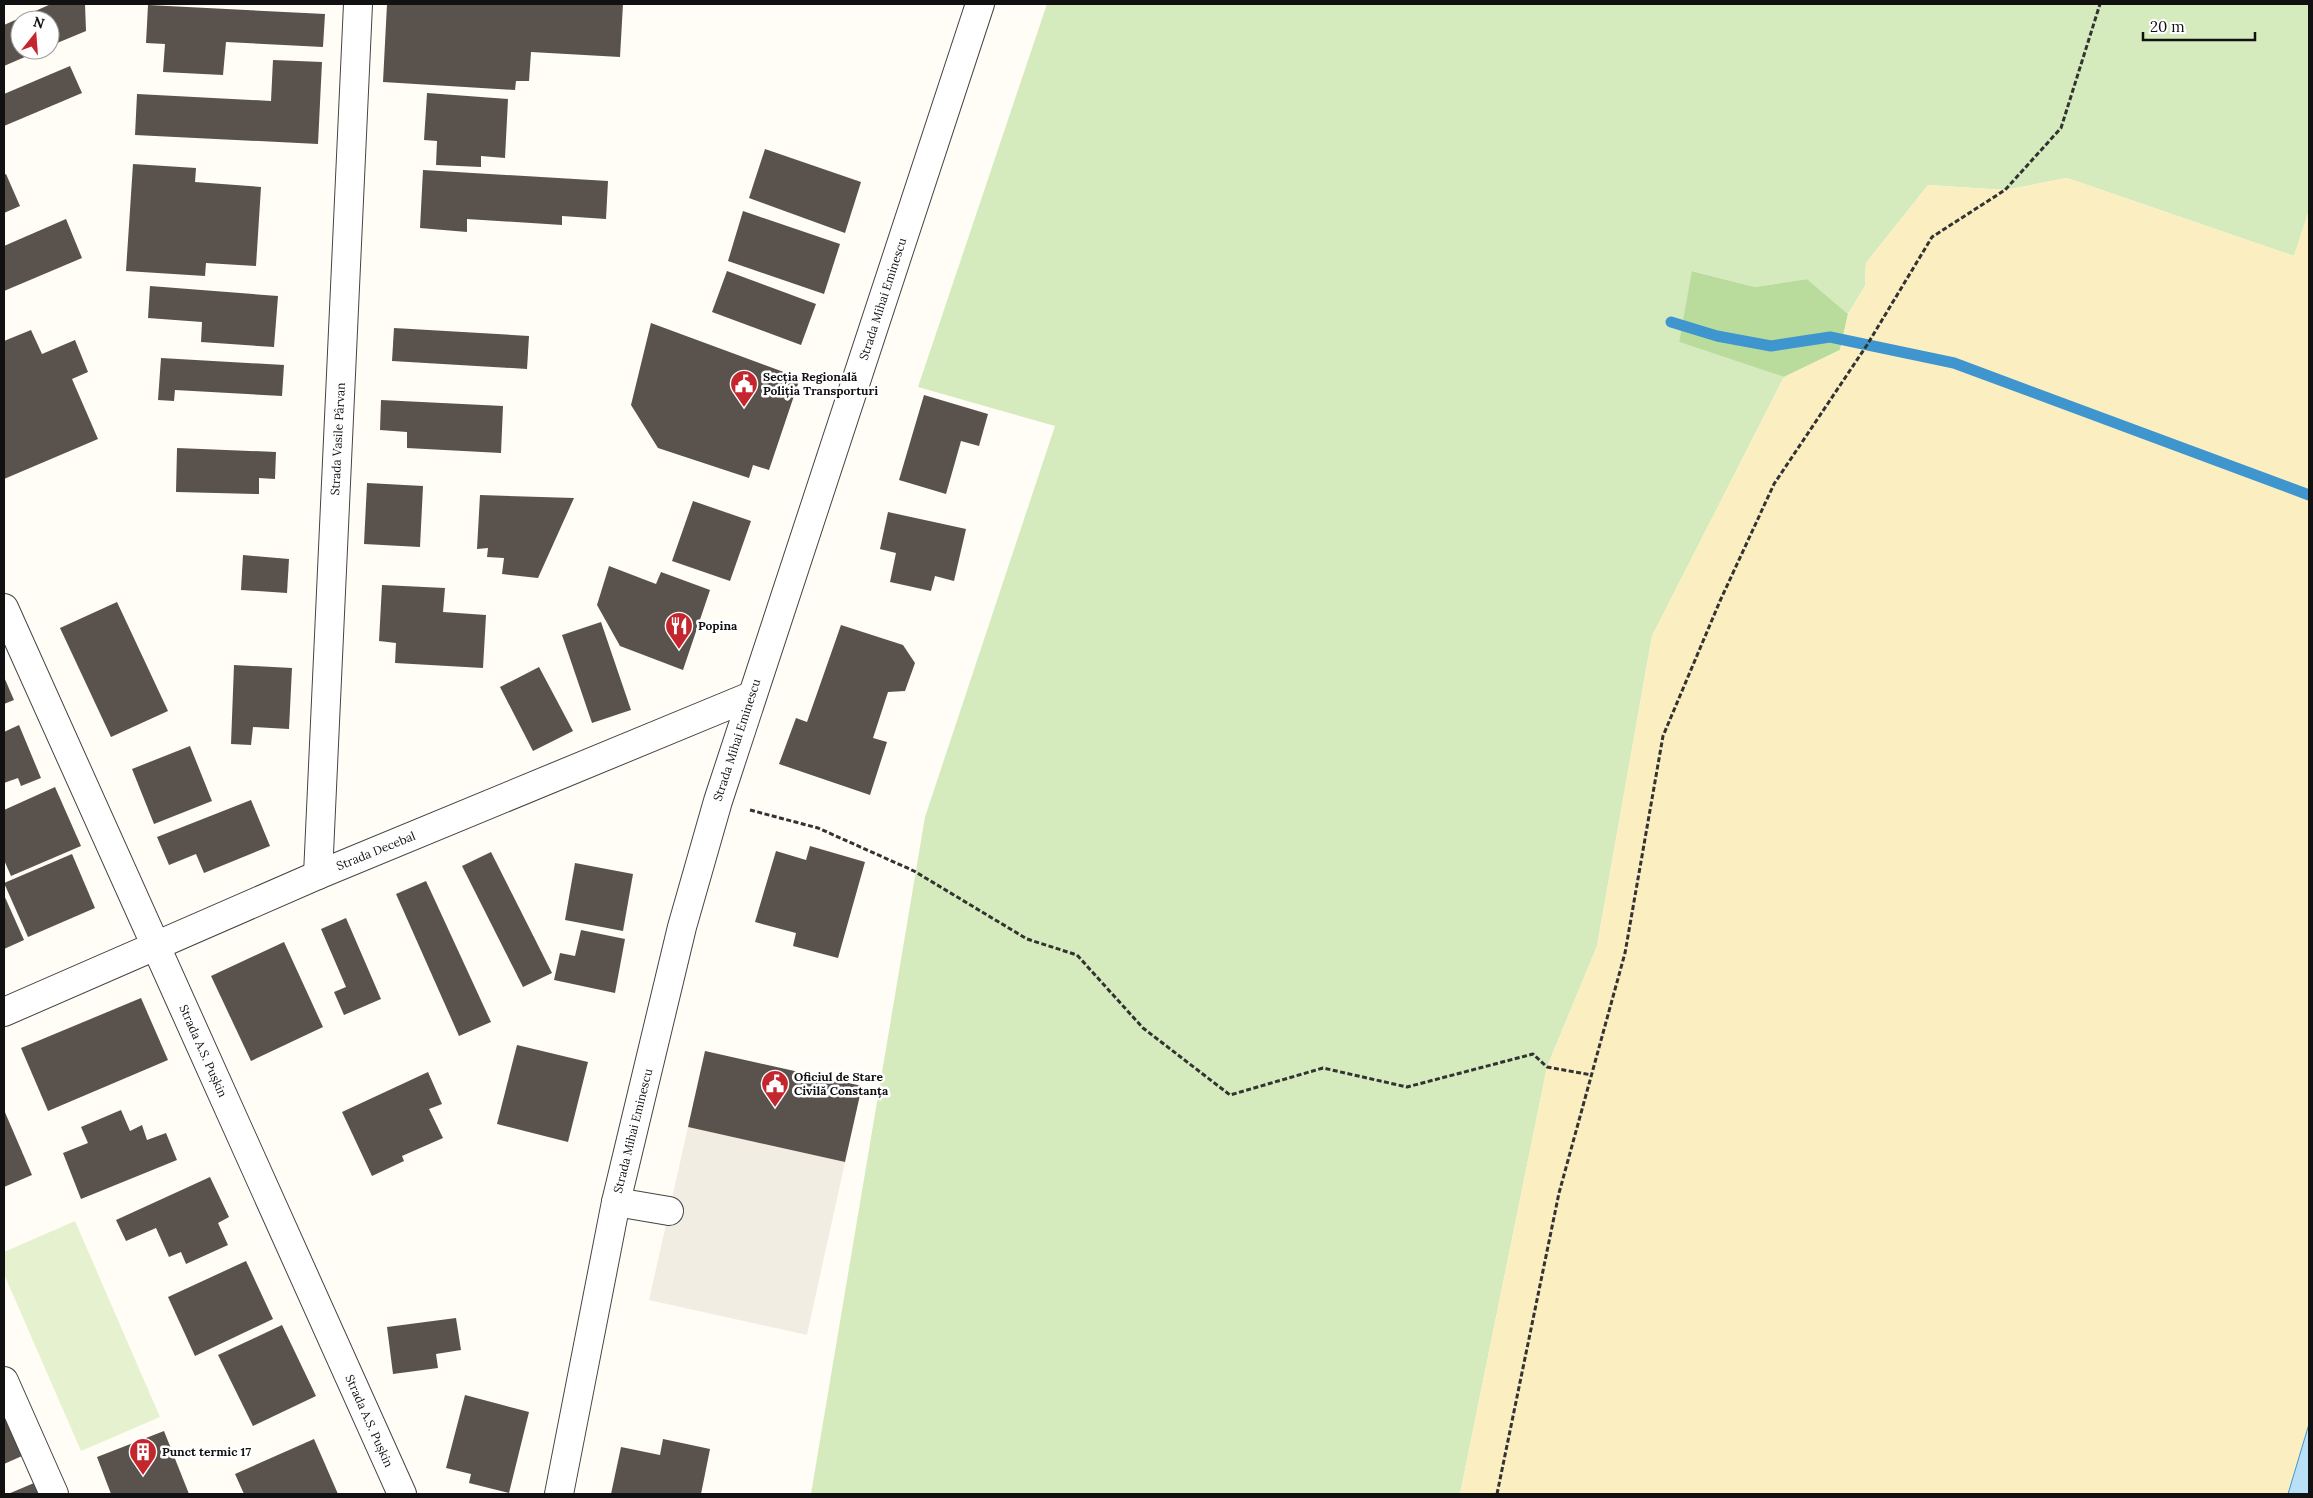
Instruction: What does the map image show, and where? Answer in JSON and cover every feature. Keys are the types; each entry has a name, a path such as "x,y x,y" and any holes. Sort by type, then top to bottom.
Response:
{"street":[{"name":"Strada Vasile Pârvan","path":"318,875 358,4"},
{"name":"Strada Mihai Eminescu","path":"559,1494 616,1202 682,927 718,801 980,4"},
{"name":"Strada A.S. Pușkin","path":"4,608 402,1494"},
{"name":"Strada Decebal","path":"4,1012 318,875 752,696"},
{"path":"616,1202 668,1211"},
{"path":"4,1381 54,1494"}],"path":[{"path":"1497,1494 1559,1193 1625,954 1663,736 1720,601 1774,484 1867,345 1932,237 2005,190 2061,128 2100,4"},
{"path":"718,801 818,828 914,871 1027,939 1077,955 1143,1028 1230,1095 1324,1068 1407,1087 1533,1054 1547,1067 1592,1075"}],"green space":[{"path":"1047,4 2309,4 2309,210 2294,256 2067,178 2005,190 1928,185 1866,263 1865,286 1848,314 1807,279 1755,287 1693,271 1679,342 1784,377 1652,636 1597,946 1547,1067 1460,1494 811,1494 925,817 1055,426 918,387"},
{"path":"1692,271 1755,287 1807,279 1848,314 1840,350 1784,377 1679,342"},
{"path":"75,1221 160,1417 81,1451 4,1274 4,1252"}],"sand":[{"path":"2067,178 2294,256 2309,210 2309,1424 2288,1494 1460,1494 1547,1067 1597,946 1652,636 1784,377 1840,350 1848,314 1865,286 1866,263 1928,185 2005,190"}],"shaded area":[{"path":"688,1127 845,1162 807,1335 649,1300"}],"water":[{"path":"2309,1424 2309,1494 2288,1494"}],"building":[{"path":"51,4 85,4 86,31 60,42 60,10 38,10"},
{"path":"387,4 623,4 620,57 531,52 529,81 516,81 515,90 383,82"},
{"path":"148,5 325,14 323,47 226,42 223,75 163,72 165,44 146,43"},
{"path":"10,22 10,60 18,60 4,66 4,25"},
{"path":"273,60 322,62 318,144 135,135 137,94 271,101"},
{"path":"70,66 82,93 4,126 4,94"},
{"path":"427,93 508,99 505,158 481,156 481,167 436,165 437,141 424,140"},
{"path":"765,149 861,182 845,233 749,198"},
{"path":"133,164 196,168 195,182 261,187 256,266 206,263 205,276 126,271"},
{"path":"423,170 608,181 606,219 562,216 562,225 467,219 467,232 420,228"},
{"path":"6,174 20,206 4,213 4,175"},
{"path":"743,211 840,244 824,294 728,261"},
{"path":"66,219 82,258 4,291 4,246"},
{"path":"727,271 816,304 801,345 712,312"},
{"path":"150,286 278,296 274,347 201,342 202,322 148,318"},
{"path":"651,323 800,378 769,470 753,465 749,478 658,448 631,405"},
{"path":"394,328 529,336 527,369 392,361"},
{"path":"31,330 42,354 75,340 88,372 72,379 98,439 4,479 4,341"},
{"path":"161,358 284,365 282,396 175,390 174,401 158,400"},
{"path":"924,395 988,414 979,446 961,441 946,494 899,480"},
{"path":"381,400 503,406 501,453 407,448 407,432 380,430"},
{"path":"177,448 276,452 275,479 259,478 259,494 176,492"},
{"path":"367,483 423,486 420,547 364,544"},
{"path":"480,495 574,498 538,578 502,574 504,558 487,557 488,548 477,549"},
{"path":"693,501 751,521 730,581 672,561"},
{"path":"888,512 966,529 954,581 935,576 931,591 890,582 896,553 880,549"},
{"path":"243,555 289,559 287,593 241,590"},
{"path":"609,566 656,584 661,572 710,590 683,670 620,646 597,605"},
{"path":"382,585 445,588 443,612 486,615 483,668 395,663 396,643 379,641"},
{"path":"117,602 168,711 111,737 60,628"},
{"path":"601,622 631,710 592,723 562,635"},
{"path":"841,625 903,645 915,663 905,691 888,692 873,738 887,742 870,795 779,764 796,718 807,722"},
{"path":"234,665 292,668 289,729 253,727 251,745 231,744"},
{"path":"539,667 573,731 533,751 500,687"},
{"path":"4,677 14,700 4,704"},
{"path":"19,725 41,778 21,786 18,778 4,783 4,732"},
{"path":"190,746 212,801 154,824 132,769"},
{"path":"55,787 81,846 11,876 4,860 4,810"},
{"path":"251,800 270,846 204,873 196,854 169,865 157,837"},
{"path":"810,846 865,862 838,958 793,946 796,933 755,922 776,851 806,860"},
{"path":"491,852 552,973 523,987 462,866"},
{"path":"72,854 95,908 28,937 4,883"},
{"path":"575,863 633,874 623,931 565,920"},
{"path":"426,881 491,1022 459,1036 396,894"},
{"path":"4,895 24,940 4,949"},
{"path":"346,918 381,999 344,1015 334,992 346,987 321,929"},
{"path":"581,930 625,939 615,993 554,980 560,953 575,956"},
{"path":"284,942 323,1027 251,1061 211,976"},
{"path":"141,998 168,1060 48,1111 21,1048"},
{"path":"517,1045 588,1062 568,1142 497,1124"},
{"name":"Oficiul de Stare Civilă Constanța","path":"705,1051 862,1086 845,1162 688,1127"},
{"path":"428,1072 442,1104 429,1109 443,1138 402,1156 404,1161 372,1176 342,1112"},
{"path":"4,1110 32,1175 4,1187"},
{"path":"121,1110 130,1131 142,1125 147,1140 166,1133 177,1160 81,1199 63,1153 88,1143 81,1127"},
{"path":"210,1177 229,1217 218,1223 228,1245 186,1264 181,1252 169,1257 156,1228 126,1241 116,1220"},
{"path":"246,1261 273,1319 195,1356 168,1297"},
{"path":"456,1318 461,1350 436,1354 438,1368 393,1374 387,1327"},
{"path":"282,1325 316,1396 253,1426 218,1355"},
{"path":"465,1395 529,1412 509,1493 469,1483 471,1474 446,1468"},
{"path":"4,1414 22,1456 4,1464"},
{"name":"Punct termic 17","path":"164,1431 189,1494 111,1494 97,1457"},
{"path":"314,1439 338,1494 244,1494 235,1474"},
{"path":"663,1439 710,1449 701,1494 611,1494 621,1447 660,1455"},
{"path":"34,1483 39,1494 8,1494"}],"waterway":[{"path":"1671,322 1717,336 1771,346 1830,337 1954,363 2309,495"}],"place":[{"name":"Secția Regională Poliția Transporturi","path":"744,408"},
{"name":"Popina","path":"679,650"},
{"name":"Oficiul de Stare Civilă Constanța","path":"775,1108"},
{"name":"Punct termic 17","path":"143,1476"}]}
